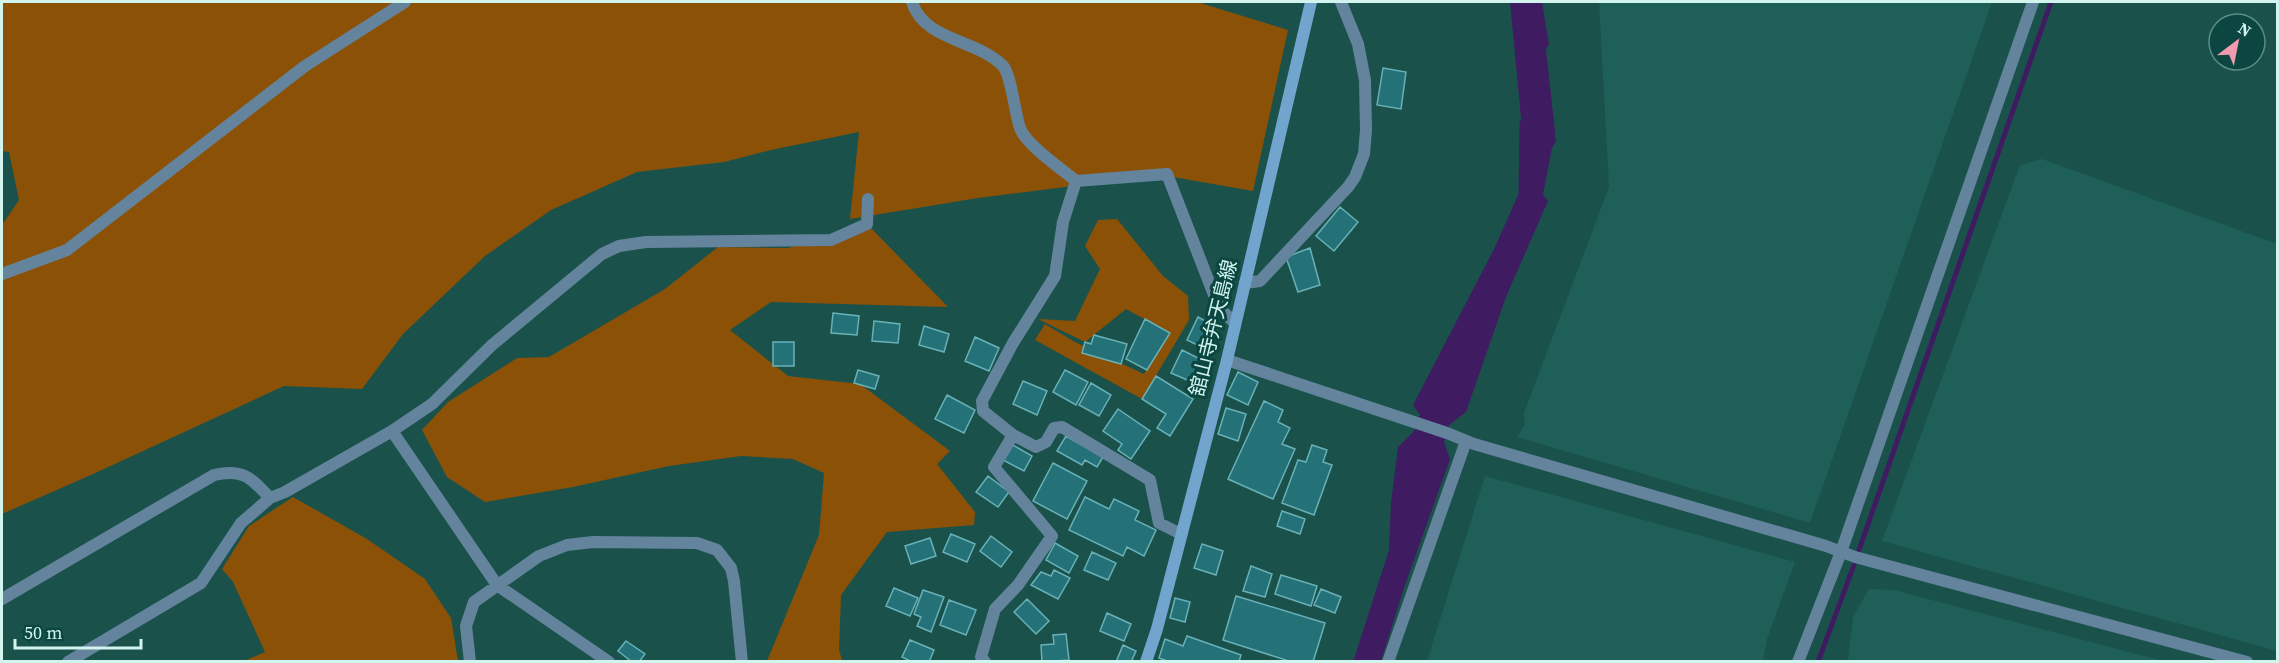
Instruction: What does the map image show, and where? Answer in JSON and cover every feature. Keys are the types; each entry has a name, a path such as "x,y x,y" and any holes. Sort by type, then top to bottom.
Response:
{"main road":[{"name":"舘山寺弁天島線","path":"1146,662 1227,360 1311,2"}],"street":[{"path":"2,274 67,250 305,66 405,2"},
{"path":"912,2 915,11 930,27 996,59 1006,68 1020,130 1044,156 1076,181 1167,174 1216,300 1221,310 1235,323"},
{"path":"1245,283 1260,281 1348,187 1360,166 1366,142 1365,80 1358,44 1341,2"},
{"path":"1798,662 1841,552 2033,2"},
{"path":"1076,181 1063,222 1055,276 1013,343 982,401 983,411 1013,435 1036,447 1046,442 1054,428 1062,427 1150,480 1159,523 1181,534"},
{"path":"68,662 201,583 241,523 270,498 285,492 392,431 432,404 510,330 602,254 619,246 646,242 831,240 867,224 868,199"},
{"path":"1227,360 1416,422 1466,441 1841,552 2247,662"},
{"path":"392,431 497,585 609,662"},
{"path":"985,662 981,657 995,609 1018,585 1052,536 994,467 1013,435"},
{"path":"1388,662 1466,441"},
{"path":"2,599 214,475 231,471 251,478 270,498"},
{"path":"470,662 466,626 474,602 538,556 567,545 593,542 697,543 717,550 731,568 742,662"}],"shaded area":[{"path":"2,2 1197,2 1288,30 1253,191 1167,174 978,198 850,219 859,132 724,162 637,172 551,210 485,256 403,334 362,389 284,386 2,514 2,225 19,200 9,152 2,151"},
{"path":"1510,2 1542,2 1549,44 1546,49 1556,141 1552,148 1543,195 1548,201 1506,297 1466,412 1449,425 1444,442 1450,459 1404,588 1381,661 1353,662 1389,550 1391,503 1398,447 1414,431 1420,415 1413,405 1494,249 1523,184 1524,150"},
{"path":"1599,2 1992,2 1810,523 1517,437 1525,424 1524,413 1609,187"},
{"path":"2042,159 2277,244 2277,651 1882,541 2020,165"},
{"path":"1117,219 1163,276 1188,296 1189,320 1142,399 1035,340 1045,324 1075,342 1144,374 1170,333 1126,309 1085,342 1038,319 1075,321 1100,269 1085,246 1098,220"},
{"path":"867,224 948,307 771,302 730,330 788,376 860,384 950,451 937,464 975,512 974,525 887,532 841,595 839,649 842,661 767,661 819,535 824,473 793,459 741,456 669,466 573,487 485,502 447,477 422,430 448,402 517,358 549,357 665,289 718,247 788,248"},
{"path":"1485,476 1795,562 1767,639 1763,661 1427,661"},
{"path":"293,497 367,539 425,579 451,618 458,661 244,661 265,652 233,582 222,569 249,526"},
{"path":"1869,589 1894,590 2163,661 1848,661 1853,617"}],"building":[{"path":"1383,68 1406,72 1401,109 1377,105"},
{"path":"1340,207 1358,222 1334,251 1316,236"},
{"path":"1310,248 1320,285 1298,292 1286,257"},
{"path":"833,313 859,316 857,335 831,333"},
{"path":"1198,317 1218,328 1207,350 1187,340"},
{"path":"1145,319 1170,333 1147,370 1126,359"},
{"path":"874,321 900,324 898,343 872,341"},
{"path":"924,326 949,334 944,352 919,345"},
{"path":"1094,335 1127,344 1121,364 1082,353 1085,342 1091,344"},
{"path":"975,337 999,348 989,371 965,361"},
{"path":"773,342 794,342 794,366 773,366"},
{"path":"1182,350 1202,360 1192,382 1171,373"},
{"path":"858,370 879,376 875,389 854,383"},
{"path":"1065,370 1088,382 1076,405 1053,392"},
{"path":"1238,372 1258,382 1248,405 1227,395"},
{"path":"1156,376 1193,399 1170,436 1157,428 1166,414 1142,399"},
{"path":"1023,381 1047,391 1037,415 1013,404"},
{"path":"1091,383 1111,395 1099,416 1079,405"},
{"path":"947,395 975,410 964,433 935,419"},
{"path":"1264,401 1283,410 1278,422 1290,428 1282,444 1295,449 1273,499 1228,479"},
{"path":"1226,408 1246,414 1238,441 1218,434"},
{"path":"1118,409 1150,431 1131,459 1118,450 1122,444 1103,431"},
{"path":"1066,436 1103,457 1097,467 1085,460 1082,465 1057,451"},
{"path":"1011,444 1032,456 1024,471 1003,460"},
{"path":"1312,445 1327,450 1323,462 1332,465 1314,515 1282,503 1298,460 1306,462"},
{"path":"1053,463 1087,481 1067,519 1033,501"},
{"path":"988,476 1009,492 998,507 976,492"},
{"path":"1085,497 1109,509 1114,499 1139,511 1135,520 1156,530 1144,556 1127,547 1123,556 1069,530"},
{"path":"1282,511 1305,519 1300,534 1277,526"},
{"path":"951,534 975,544 967,562 943,552"},
{"path":"991,536 1012,552 1001,567 980,551"},
{"path":"930,538 936,556 911,564 905,546"},
{"path":"1055,543 1078,556 1069,573 1046,560"},
{"path":"1202,544 1223,551 1216,575 1194,568"},
{"path":"1092,552 1116,563 1108,580 1084,570"},
{"path":"1251,566 1272,574 1265,597 1243,591"},
{"path":"1054,570 1070,578 1058,599 1031,585 1041,572 1051,576"},
{"path":"1281,575 1317,586 1311,606 1275,594"},
{"path":"894,588 918,598 910,616 886,606"},
{"path":"1321,589 1341,597 1335,613 1314,605"},
{"path":"923,590 944,597 931,632 917,626 921,617 914,614"},
{"path":"1236,596 1325,623 1313,662 1292,662 1223,640"},
{"path":"1175,598 1190,602 1185,622 1170,618"},
{"path":"1027,599 1049,621 1036,634 1014,612"},
{"path":"949,600 976,610 966,635 940,625"},
{"path":"1107,613 1131,624 1124,641 1100,631"},
{"path":"1066,634 1069,660 1042,662 1041,645 1054,644 1053,635"},
{"path":"1187,636 1241,655 1239,662 1170,662 1159,658 1165,639 1183,646"},
{"path":"910,640 934,650 929,662 912,662 902,657"},
{"path":"626,641 645,654 639,662 632,662 618,651"},
{"path":"1123,645 1136,651 1131,662 1116,662"}],"waterway":[{"path":"1859,550 2051,2"},
{"path":"1521,195 1522,123"},
{"path":"1818,662 1854,565"}]}
